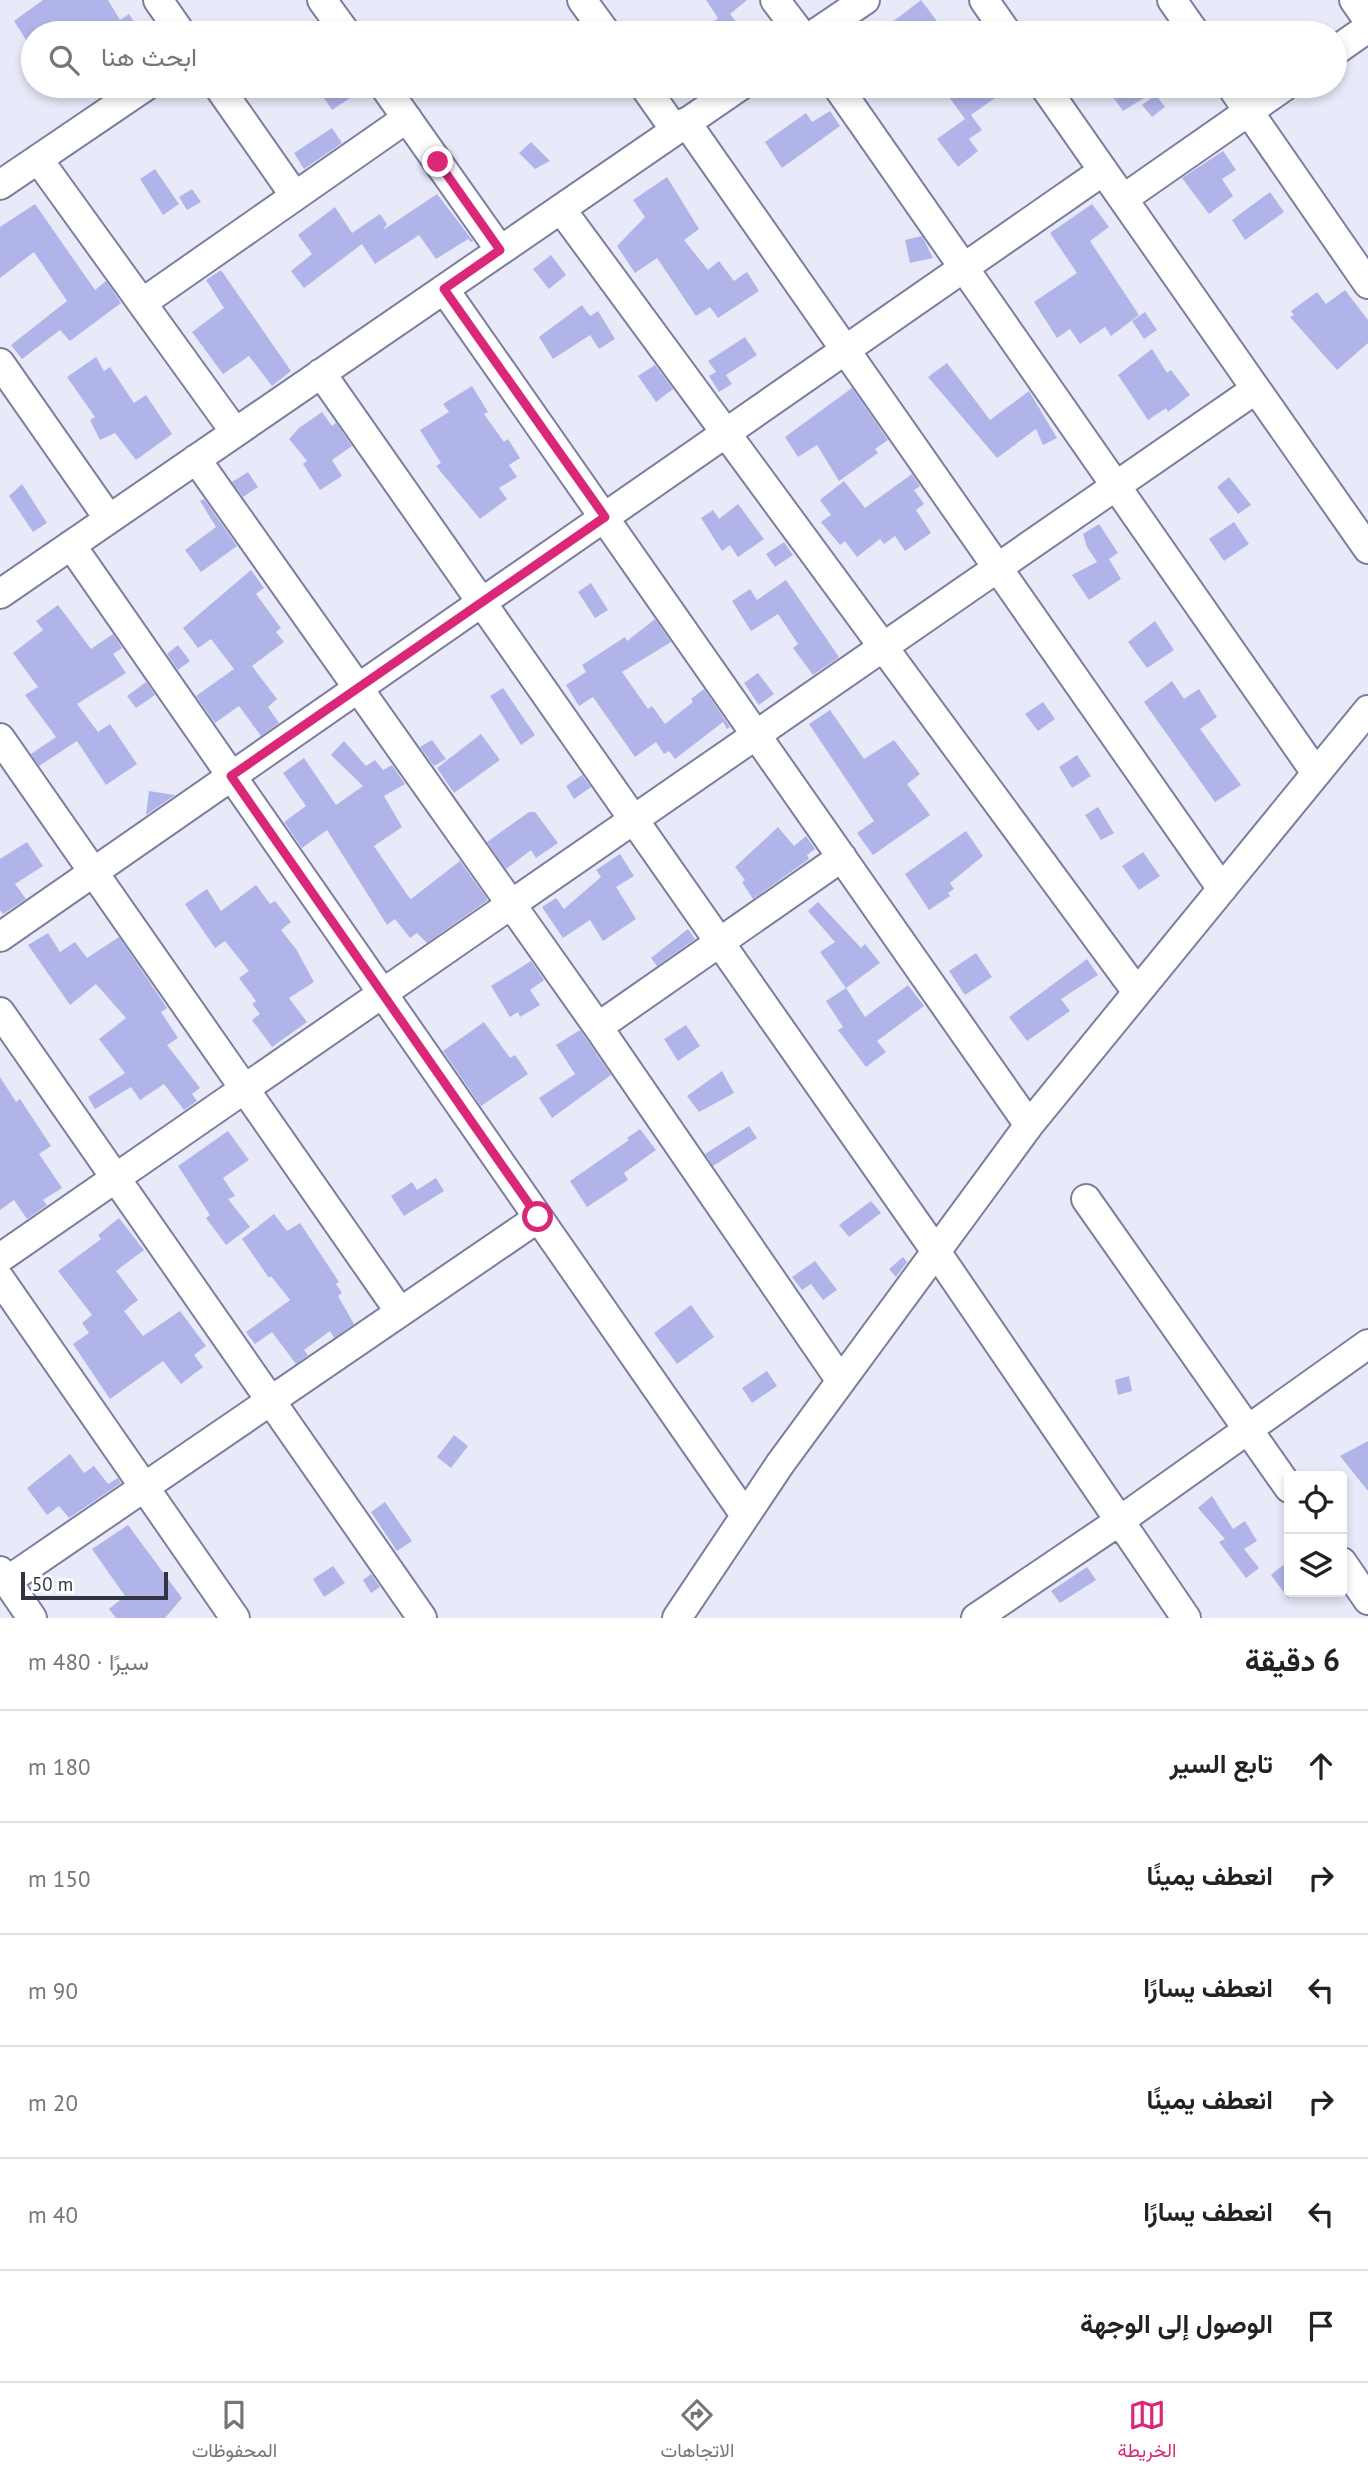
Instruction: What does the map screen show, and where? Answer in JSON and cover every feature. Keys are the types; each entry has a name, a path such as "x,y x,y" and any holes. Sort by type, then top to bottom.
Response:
{"street":[{"path":"158,0 173,21"},
{"path":"323,0 338,21"},
{"path":"582,0 597,21"},
{"path":"775,0 791,21"},
{"path":"834,21 865,0"},
{"path":"984,0 999,21"},
{"path":"1172,0 1187,21"},
{"path":"1354,0 1368,20"},
{"path":"1347,43 1368,28"},
{"path":"0,185 128,98"},
{"path":"227,98 296,196"},
{"path":"393,98 500,250"},
{"path":"655,98 681,126 845,350 1222,889"},
{"path":"0,594 722,98"},
{"path":"845,98 1316,773"},
{"path":"1052,98 1368,549"},
{"path":"1240,98 1368,284"},
{"path":"1123,199 1268,98"},
{"path":"142,303 407,118"},
{"path":"38,159 235,432"},
{"path":"0,937 1103,171"},
{"path":"561,209 1137,992"},
{"path":"444,289 1029,1125"},
{"path":"0,363 108,519"},
{"path":"321,373 935,1250 1186,1618"},
{"path":"0,1258 1256,389"},
{"path":"196,459 512,904 841,1381"},
{"path":"71,545 745,1515"},
{"path":"677,1618 745,1515 935,1250 1029,1125 1368,710"},
{"path":"0,738 400,1312"},
{"path":"598,1027 842,857"},
{"path":"0,1012 422,1618"},
{"path":"1086,1199 1284,1481"},
{"path":"32,1618 4,1576 144,1487 538,1217"},
{"path":"0,1279 235,1618"},
{"path":"976,1618 1014,1608 1118,1522 1368,1344"},
{"path":"1347,1569 1368,1600"}],"building":[{"path":"43,0 108,0 120,20 129,14 133,21 21,21 21,32 14,21"},
{"path":"706,0 747,0 730,14 736,21 714,21 718,18"},
{"path":"921,0 937,21 893,21"},
{"path":"324,98 350,98 332,110"},
{"path":"950,98 995,98 971,115 982,130 969,139 978,151 958,167 937,139 965,119"},
{"path":"1114,98 1144,98 1123,111"},
{"path":"1152,98 1158,98 1165,107 1152,117 1142,105"},
{"path":"830,111 840,126 782,168 765,142 806,113 812,122"},
{"path":"332,128 342,143 304,169 294,153"},
{"path":"531,142 550,161 535,169 519,153"},
{"path":"1223,151 1236,170 1222,179 1233,196 1209,214 1182,178"},
{"path":"155,169 179,204 163,215 140,179"},
{"path":"667,177 699,229 684,240 708,270 719,261 734,281 747,272 759,291 718,318 710,307 696,316 657,258 635,273 617,246 645,217 633,200"},
{"path":"192,189 201,202 187,210 179,197"},
{"path":"1270,192 1284,212 1245,240 1232,220"},
{"path":"437,194 473,241 468,239 436,259 419,235 375,264 362,244 304,288 291,271 312,254 298,235 335,207 352,233 380,214 387,224 383,230"},
{"path":"35,204 95,290 106,281 121,303 70,341 60,330 22,359 11,345 67,301 34,252 0,278 0,227"},
{"path":"1092,204 1109,227 1090,241 1139,315 1111,336 1105,327 1080,344 1070,329 1057,338 1034,302 1077,273 1050,233"},
{"path":"922,236 933,258 910,263 905,240"},
{"path":"551,255 566,275 549,289 533,269"},
{"path":"221,270 291,371 272,386 249,356 223,374 192,332 224,308 206,280"},
{"path":"1345,290 1368,320 1368,343 1337,370 1290,317 1294,315 1291,311 1317,292 1326,304"},
{"path":"582,305 590,316 598,311 615,339 599,349 590,335 553,359 539,337"},
{"path":"1145,312 1157,330 1144,339 1132,321"},
{"path":"745,337 757,355 726,375 732,384 719,392 709,376 716,372 708,361"},
{"path":"1152,349 1167,373 1171,370 1190,395 1168,412 1166,408 1148,420 1118,375"},
{"path":"96,357 104,371 110,367 134,403 146,395 172,434 136,460 115,433 100,440 90,420 95,417 67,377"},
{"path":"947,363 990,420 1029,391 1057,438 1043,445 1036,429 997,458 928,377"},
{"path":"655,365 673,389 656,402 638,376"},
{"path":"472,386 488,412 484,414 504,442 508,439 520,458 509,465 517,477 499,488 507,499 480,519 436,466 441,463 420,430 449,412 443,404"},
{"path":"852,388 888,440 875,449 878,453 839,481 817,445 798,457 785,437"},
{"path":"322,412 332,426 336,423 352,446 332,460 342,476 320,490 303,464 307,461 289,439 299,428"},
{"path":"248,472 258,487 243,497 232,482"},
{"path":"912,474 920,486 914,490 924,504 916,510 931,533 905,551 895,536 884,544 880,539 857,557 845,541 840,545 821,522 831,515 820,500 844,481 865,508"},
{"path":"1229,477 1251,505 1238,514 1217,487"},
{"path":"22,484 47,523 33,532 9,496"},
{"path":"204,499 237,546 201,572 185,550 216,527 200,501"},
{"path":"738,504 764,539 738,557 730,545 722,551 701,518 713,510 719,519"},
{"path":"1234,522 1249,544 1224,561 1209,539"},
{"path":"1099,524 1118,553 1109,559 1121,579 1089,600 1072,575 1097,562 1087,547 1083,534"},
{"path":"784,542 793,555 775,567 766,554"},
{"path":"251,570 264,588 256,594 281,628 276,632 284,642 252,666 277,699 268,707 279,723 261,736 239,706 215,723 196,696 234,669 211,639 198,648 183,628"},
{"path":"786,580 839,657 813,675 793,648 798,644 778,614 751,631 732,601 750,589 757,600"},
{"path":"591,583 608,610 595,618 578,592"},
{"path":"58,605 91,649 113,634 122,648 113,654 126,673 77,704 98,732 110,724 137,764 106,785 77,741 39,766 31,754 56,737 25,695 38,687 13,653 43,630 36,621"},
{"path":"655,619 671,642 622,672 648,709 652,706 665,724 693,702 691,699 704,689 730,727 727,729 723,722 675,759 669,751 664,754 656,742 635,757 593,697 579,706 566,685 586,672 582,665 625,637 627,641"},
{"path":"1155,621 1174,650 1147,668 1128,642"},
{"path":"178,645 190,661 178,670 167,654"},
{"path":"758,673 774,694 759,705 744,683"},
{"path":"1172,681 1184,699 1199,689 1217,717 1200,729 1241,785 1215,802 1144,702"},
{"path":"146,682 155,695 136,708 127,696"},
{"path":"503,688 535,735 521,745 490,696"},
{"path":"1043,702 1055,719 1038,731 1025,714"},
{"path":"830,710 864,759 894,740 920,774 907,784 930,815 873,855 857,833 874,821 809,724"},
{"path":"481,734 500,760 454,793 437,768"},
{"path":"432,740 446,759 434,766 420,747"},
{"path":"344,741 366,766 375,760 383,770 392,765 405,784 384,796 402,827 374,846 408,896 411,899 460,861 488,900 427,943 417,933 410,938 395,919 387,925 327,830 302,848 284,822 306,806 283,773 304,758 336,805 363,786 331,755"},
{"path":"1077,755 1091,776 1072,788 1059,767"},
{"path":"582,775 591,787 574,799 566,786"},
{"path":"149,791 175,795 146,815"},
{"path":"1098,807 1114,833 1101,840 1085,815"},
{"path":"529,812 535,812 558,843 536,858 531,850 506,869 487,842"},
{"path":"778,827 794,846 806,836 815,849 807,855 809,859 753,899 742,882 745,880 735,867"},
{"path":"966,831 983,856 950,883 954,889 948,893 950,896 929,910 905,874"},
{"path":"27,842 43,866 15,884 26,899 3,914 0,910 0,859"},
{"path":"1143,852 1160,876 1139,890 1122,866"},
{"path":"620,854 634,876 616,887 636,919 603,941 590,920 563,938 542,907 556,898 564,909 601,877 596,870"},
{"path":"256,885 270,904 275,901 291,922 281,930 296,949 314,982 289,998 307,1022 272,1047 252,1020 260,1014 252,1004 256,1001 239,978 249,971 225,941 215,948 185,904 207,889 221,911"},
{"path":"818,902 861,948 865,944 880,963 846,988 820,952 835,942 808,911"},
{"path":"688,929 695,939 657,966 651,958"},
{"path":"48,933 60,952 75,942 87,958 119,937 167,1008 161,1012 178,1038 167,1045 200,1088 192,1094 197,1101 184,1110 164,1084 140,1100 131,1087 95,1109 88,1097 125,1073 99,1039 126,1018 96,984 70,1005 28,945"},
{"path":"976,953 992,977 965,995 949,971"},
{"path":"1087,959 1098,975 1061,999 1070,1011 1027,1041 1009,1017"},
{"path":"531,961 544,980 530,990 540,1005 520,1017 518,1012 510,1017 491,986"},
{"path":"908,985 924,1006 877,1041 886,1052 866,1067 838,1030 843,1027 826,1001 846,988 865,1017"},
{"path":"484,1022 510,1058 515,1055 528,1074 481,1106 443,1051"},
{"path":"686,1025 700,1046 678,1061 664,1039"},
{"path":"580,1030 611,1075 552,1118 539,1098 575,1074 556,1045"},
{"path":"722,1071 734,1093 699,1112 687,1096"},
{"path":"0,1077 16,1102 20,1099 51,1146 39,1154 62,1188 43,1200 47,1205 27,1219 14,1200 0,1210"},
{"path":"749,1126 757,1138 713,1166 705,1154"},
{"path":"640,1129 656,1150 624,1173 628,1180 587,1207 570,1181 629,1140 627,1138"},
{"path":"228,1131 249,1160 223,1178 235,1196 228,1199 250,1227 226,1245 206,1218 210,1215 178,1166"},
{"path":"436,1178 444,1191 404,1216 391,1196 412,1182 417,1190"},
{"path":"871,1201 881,1213 849,1237 839,1225"},
{"path":"274,1214 287,1231 300,1223 339,1282 336,1284 342,1293 338,1296 354,1324 334,1338 330,1331 304,1350 308,1355 296,1364 272,1332 255,1344 246,1332 290,1300 271,1276 269,1278 242,1239"},
{"path":"119,1218 144,1250 116,1271 138,1300 124,1311 143,1336 180,1311 206,1346 194,1355 203,1367 181,1384 163,1361 110,1399 73,1344 89,1333 82,1323 92,1315 58,1271 101,1239 98,1235"},
{"path":"903,1257 907,1262 896,1277 889,1269"},
{"path":"815,1261 837,1290 823,1300 811,1284 802,1290 792,1277"},
{"path":"691,1305 714,1337 677,1364 654,1333"},
{"path":"767,1371 777,1386 752,1403 742,1388"},
{"path":"1129,1376 1132,1391 1118,1395 1115,1380"},
{"path":"454,1435 468,1446 451,1468 437,1457"},
{"path":"1368,1441 1368,1491 1340,1456"},
{"path":"70,1454 84,1473 94,1466 108,1484 118,1478 121,1483 69,1518 59,1506 47,1515 27,1488"},
{"path":"1212,1496 1233,1529 1245,1521 1257,1541 1244,1549 1259,1568 1246,1578 1219,1542 1225,1539 1198,1508"},
{"path":"385,1502 412,1541 397,1551 371,1512"},
{"path":"128,1525 182,1598 165,1618 116,1618 109,1609 125,1596 92,1549"},
{"path":"1283,1565 1284,1592 1271,1575"},
{"path":"333,1566 345,1583 324,1597 313,1579"},
{"path":"1087,1567 1096,1580 1060,1603 1051,1591"},
{"path":"371,1574 380,1587 371,1593 363,1580"}],"route":[{"path":"438,162 500,250 444,289 605,517 231,776 538,1217"}]}
